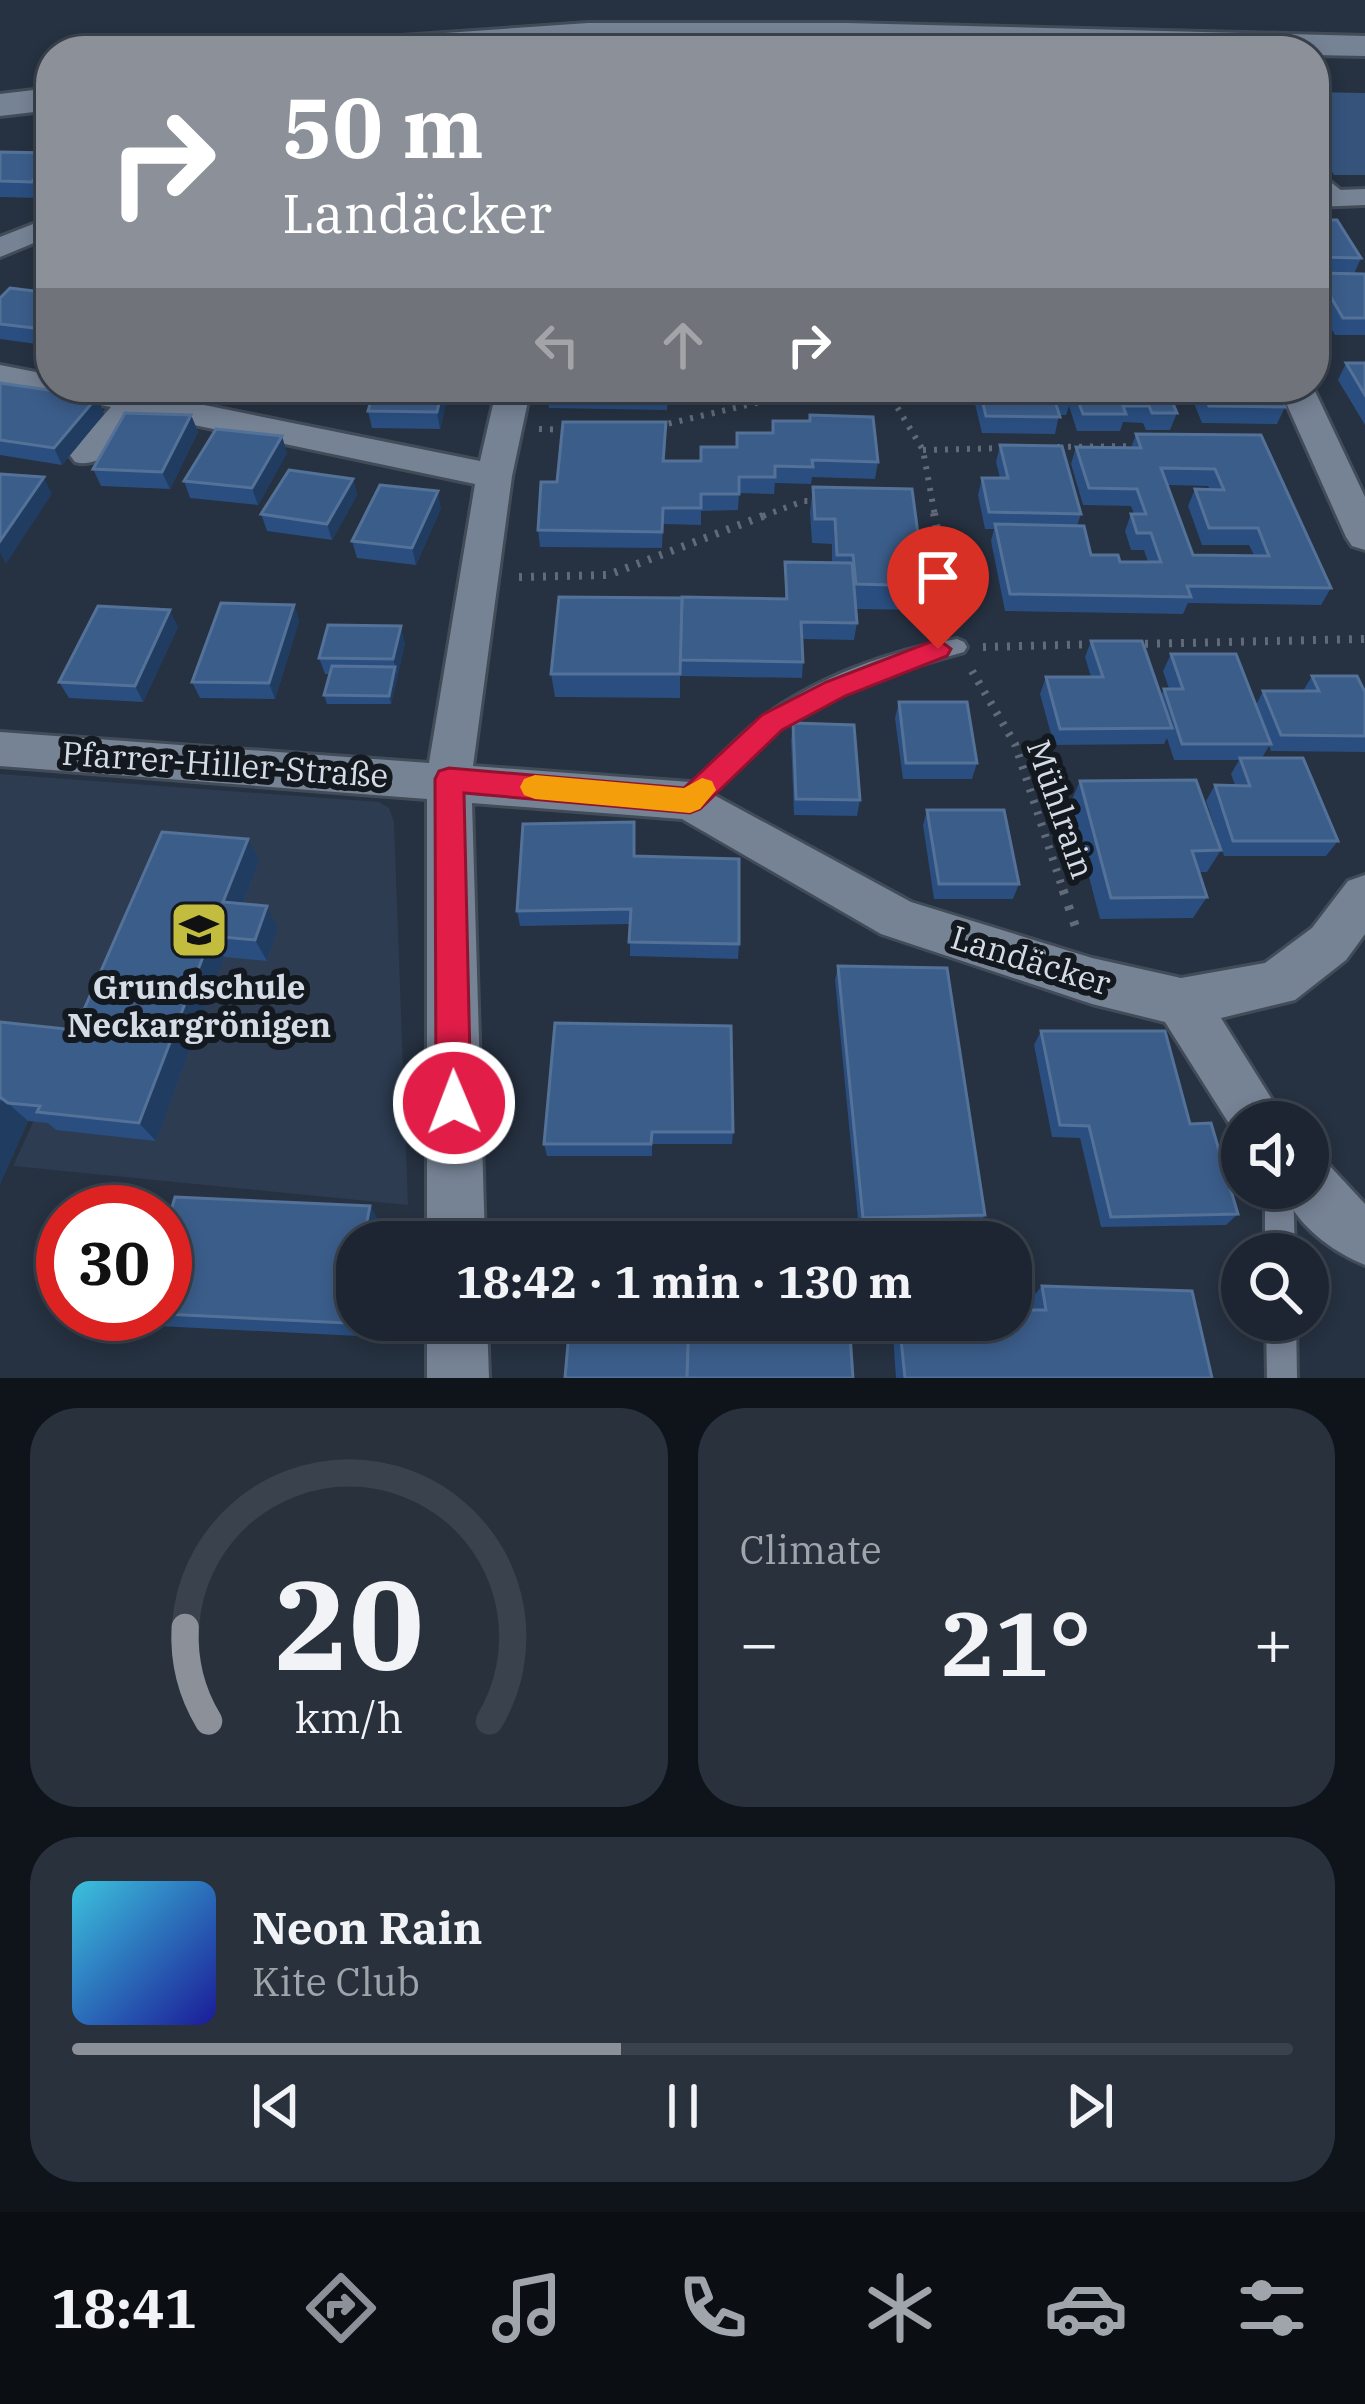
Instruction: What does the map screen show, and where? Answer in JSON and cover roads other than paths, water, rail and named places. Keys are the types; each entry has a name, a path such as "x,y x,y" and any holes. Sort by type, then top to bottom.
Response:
{"main road":[{"path":"453,36 547,0"},
{"path":"499,36 567,0"},
{"path":"587,0 591,15 625,31"},
{"path":"574,36 782,30 902,36"},
{"path":"1329,45 1365,46"},
{"path":"0,92 36,88"},
{"path":"0,105 36,101"}],"street":[{"path":"0,248 36,232"},
{"path":"0,375 36,382"},
{"path":"86,454 155,402"},
{"path":"172,402 494,476"},
{"path":"456,1221 449,779 494,476 510,402"},
{"path":"1303,402 1365,537"},
{"name":"Pfarrer-Hiller-Straße","path":"0,749 449,779"},
{"name":"Landäcker","path":"449,779 690,801 898,919 1092,981 1181,1002 1277,984 1329,944 1362,904"},
{"path":"1181,1002 1245,1101"},
{"path":"1329,1207 1344,1224 1365,1236"},
{"path":"457,1341 458,1378"}],"lane":[{"path":"690,801 772,723 836,689 938,649 957,647"},
{"path":"1281,1341 1282,1378"}],"place":[{"name":"Grundschule Neckargrönigen","path":"199,930"}]}
